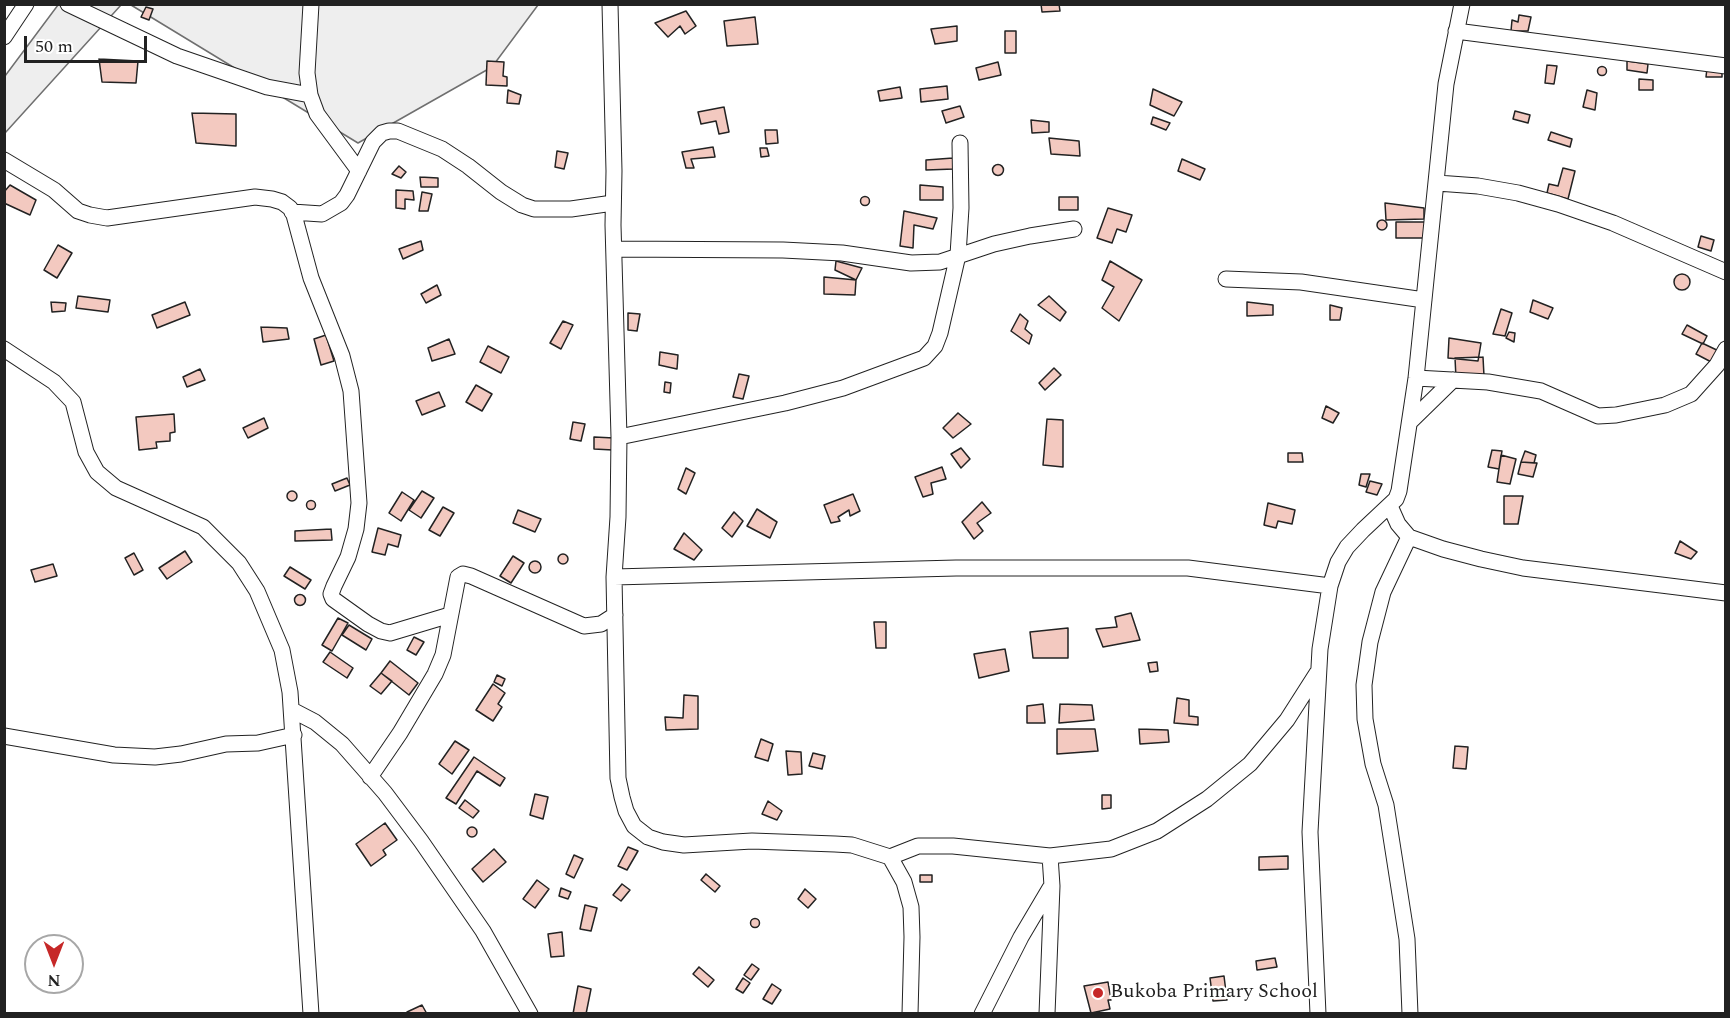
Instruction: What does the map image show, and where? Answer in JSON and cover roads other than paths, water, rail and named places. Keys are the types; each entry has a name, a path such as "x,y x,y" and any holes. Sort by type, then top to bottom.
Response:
{"street":[{"path":"4,37 26,4"},
{"path":"68,4 177,56 267,87 310,95"},
{"path":"311,4 307,73 310,95 316,114 359,171"},
{"path":"610,4 619,437 615,577 618,778 626,811 634,826 648,837 684,845 752,841 835,844 852,845 890,857 918,846 953,846 1050,855 1111,849 1157,831 1207,799 1250,764 1287,720 1317,673"},
{"path":"1318,1014 1310,832 1317,673 1330,586 1338,562 1347,547 1390,506 1399,491 1416,378 1446,84 1462,4"},
{"path":"1456,31 1725,66"},
{"path":"292,212 314,214 333,209 341,203 373,142 381,134 398,131 442,149 522,205 534,209 571,209 613,204"},
{"path":"619,437 785,403 843,388 924,358 935,346 940,333 958,255 961,208 960,143"},
{"path":"4,160 54,190 78,211 90,215 107,218 255,197 282,202 292,212 311,278 338,346 351,391 358,474 357,521 348,557 331,594 339,604 368,624 390,633 450,615"},
{"path":"1437,183 1478,186 1518,193 1558,204 1613,223 1725,272"},
{"path":"615,249 783,250 842,253 911,263 940,262 1003,242 1074,229"},
{"path":"1226,279 1301,282 1424,300"},
{"path":"4,349 54,382 74,402 86,452 97,472 116,488 202,527 239,563 257,591 282,650 292,710 311,1014"},
{"path":"1416,378 1488,382 1542,391 1598,416 1616,415 1665,405 1691,394 1717,365 1725,349"},
{"path":"1411,421 1453,380"},
{"path":"1390,506 1398,524 1409,537 1443,549 1523,568 1725,593"},
{"path":"1409,537 1383,592 1370,642 1364,685 1365,719 1373,764 1386,805 1407,939 1410,1014"},
{"path":"615,577 935,568 1188,568 1330,586"},
{"path":"370,777 400,733 435,674 443,655 458,577 463,574 471,576 584,626 601,624 615,615"},
{"path":"292,710 315,722 333,737 370,777 421,841 483,931 530,1014"},
{"path":"4,736 114,755 155,757 226,744 258,743 294,735"},
{"path":"1047,1014 1052,886 1050,855"},
{"path":"890,857 904,882 910,907 912,937 910,1014"},
{"path":"982,1014 1021,937 1052,886"}],"place":[{"name":"Bukoba Primary School","path":"1098,993"}]}
